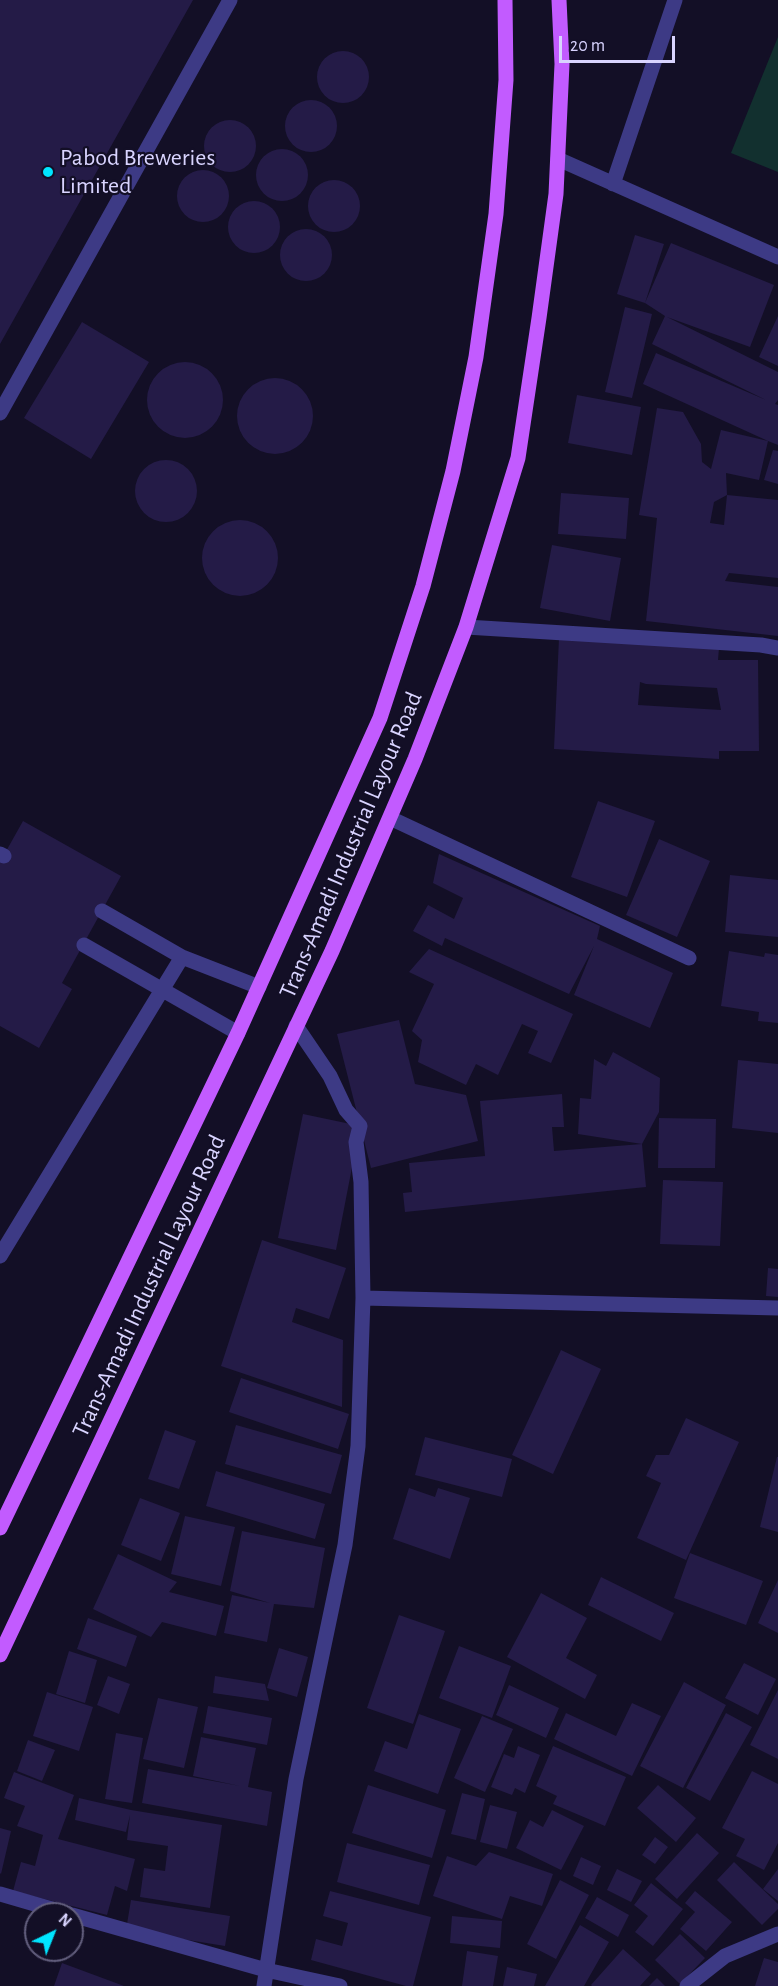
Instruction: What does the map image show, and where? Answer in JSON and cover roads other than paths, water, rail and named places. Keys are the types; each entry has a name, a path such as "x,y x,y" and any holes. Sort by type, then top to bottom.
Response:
{"main road":[{"name":"Trans-Amadi Industrial Layour Road","path":"0,1528 238,1033 380,718 423,586 453,471 476,357 496,214 506,80 505,0"},
{"name":"Trans-Amadi Industrial Layour Road","path":"0,1655 6,1627 332,951 415,759 466,627 518,458 553,216 562,64 559,0"}],"street":[{"path":"0,413 231,0"},
{"path":"613,184 675,0"},
{"path":"558,159 778,257"},
{"path":"466,627 761,645 778,648"},
{"path":"390,818 689,958"},
{"path":"102,911 182,957 259,987"},
{"path":"84,945 238,1033"},
{"path":"0,1256 182,957"},
{"path":"264,1986 296,1779 345,1545 358,1446 363,1298 361,1182 356,1142 360,1126 346,1110 330,1076 296,1026"},
{"path":"363,1298 778,1308"},
{"path":"0,1894 28,1902"},
{"path":"84,1918 266,1970 340,1986"},
{"path":"687,1986 725,1956 778,1934"}],"place":[{"name":"Pabod Breweries Limited","path":"48,172"}]}
